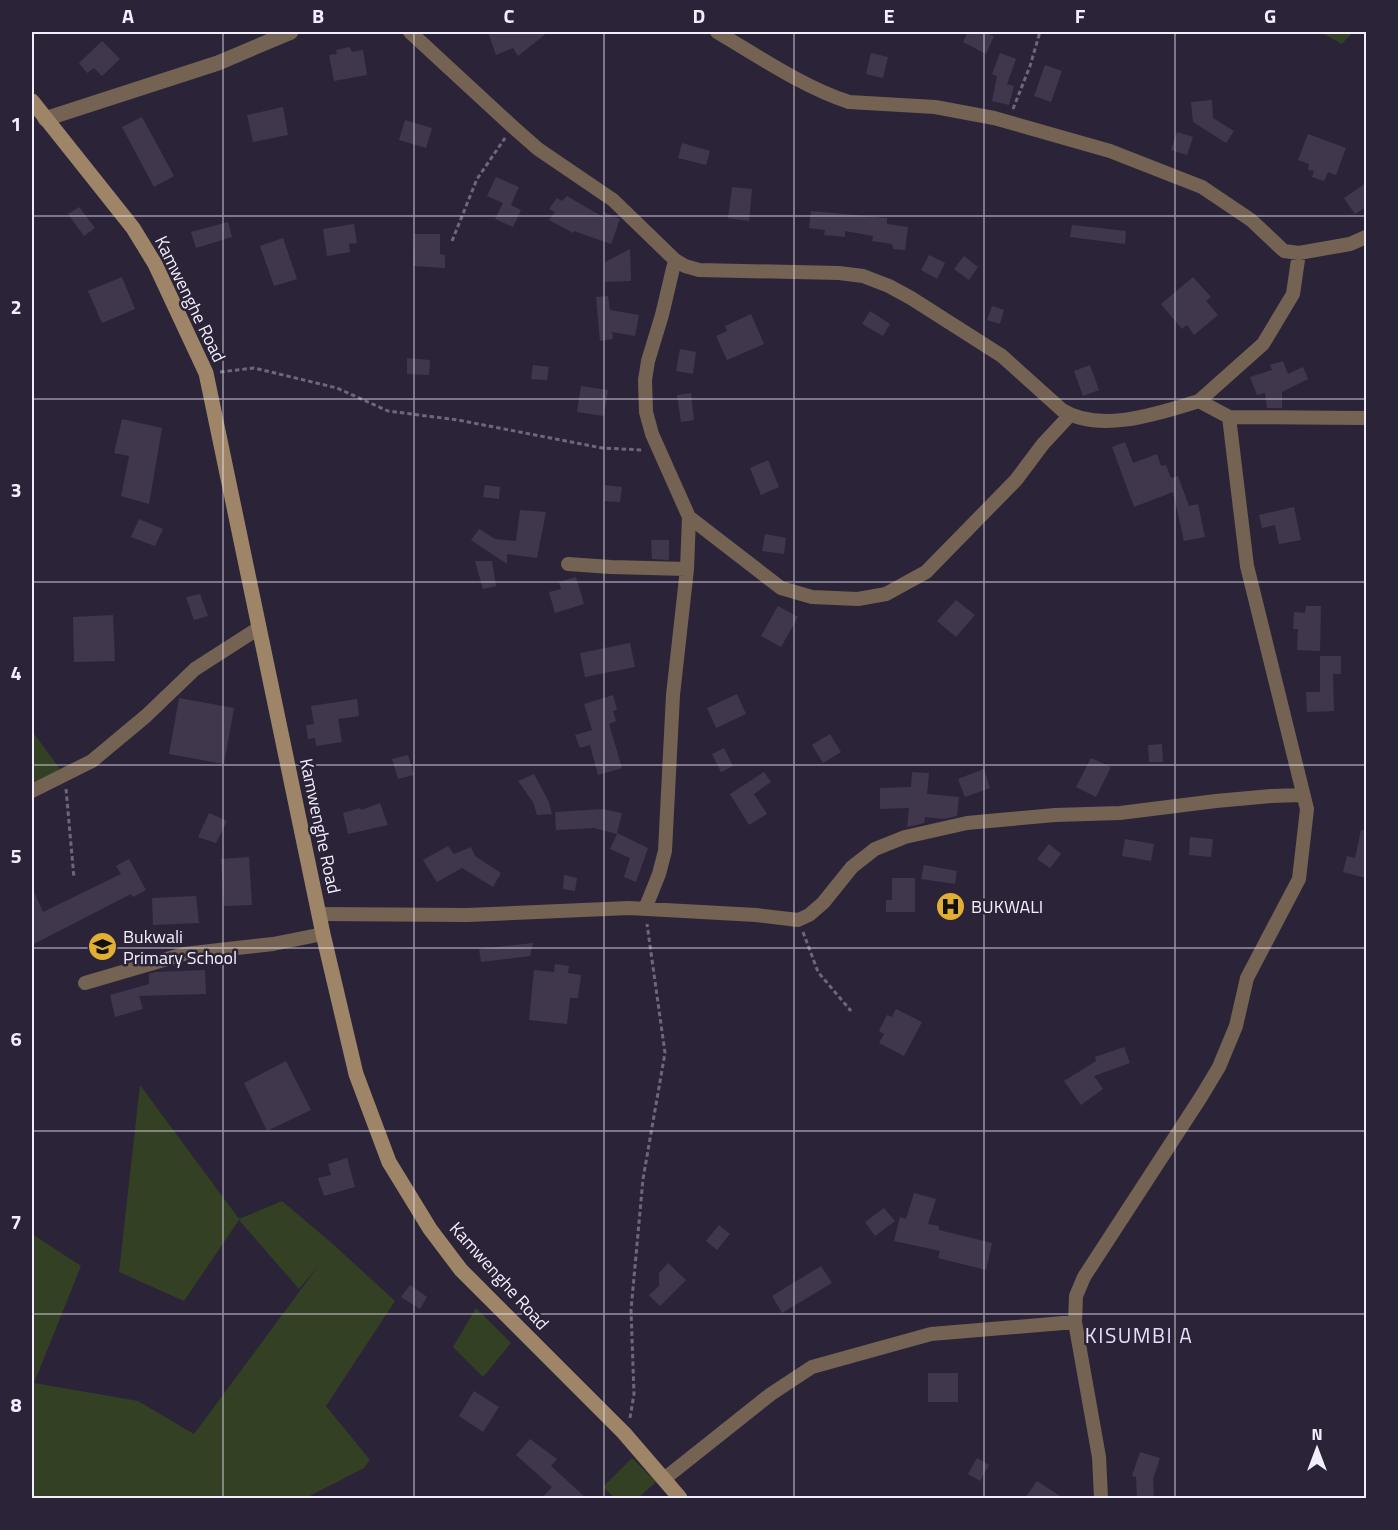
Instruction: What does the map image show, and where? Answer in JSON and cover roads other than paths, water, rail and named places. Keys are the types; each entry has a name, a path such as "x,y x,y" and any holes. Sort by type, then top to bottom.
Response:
{"main road":[{"name":"Kamwenghe Road","path":"36,110 133,228 164,283 206,373 323,934 356,1074 389,1162 430,1229 461,1270 624,1433 680,1498"}],"street":[{"path":"36,110 218,63 291,32"},
{"path":"410,32 538,149 612,200 675,260 685,266 699,270 839,273 872,279 911,298 1002,356 1070,415 1091,421 1117,421 1199,400 1263,344 1293,294 1299,253"},
{"path":"717,32 774,66 836,98 849,102 935,107 1008,122 1110,151 1202,187 1251,220 1284,251 1299,253 1350,244 1366,237"},
{"path":"675,260 645,380 646,412 658,451 689,517 781,588 812,597 858,599 886,594 926,572 1016,480 1043,444 1070,415"},
{"path":"1199,400 1229,417 1366,418"},
{"path":"1101,1498 1099,1457 1075,1322 1076,1296 1084,1277 1219,1067 1236,1026 1247,978 1299,879 1307,809 1247,566 1229,417"},
{"path":"645,909 659,874 665,851 673,695 687,569 689,517"},
{"path":"568,564 687,569"},
{"path":"32,791 92,762 146,716 195,669 259,628"},
{"path":"319,914 467,915 629,908 756,915 798,920 809,915 823,903 852,867 875,849 905,837 966,823 1055,815 1120,813 1216,801 1303,795"},
{"path":"85,982 184,954 273,944 323,934"},
{"path":"664,1479 771,1394 812,1367 931,1334 1075,1322"}],"place":[{"name":"BUKWALI","path":"950,907"},
{"name":"Bukwali Primary School","path":"102,947"}],"district":[{"name":"KISUMBI A","path":"1139,1336"}]}
